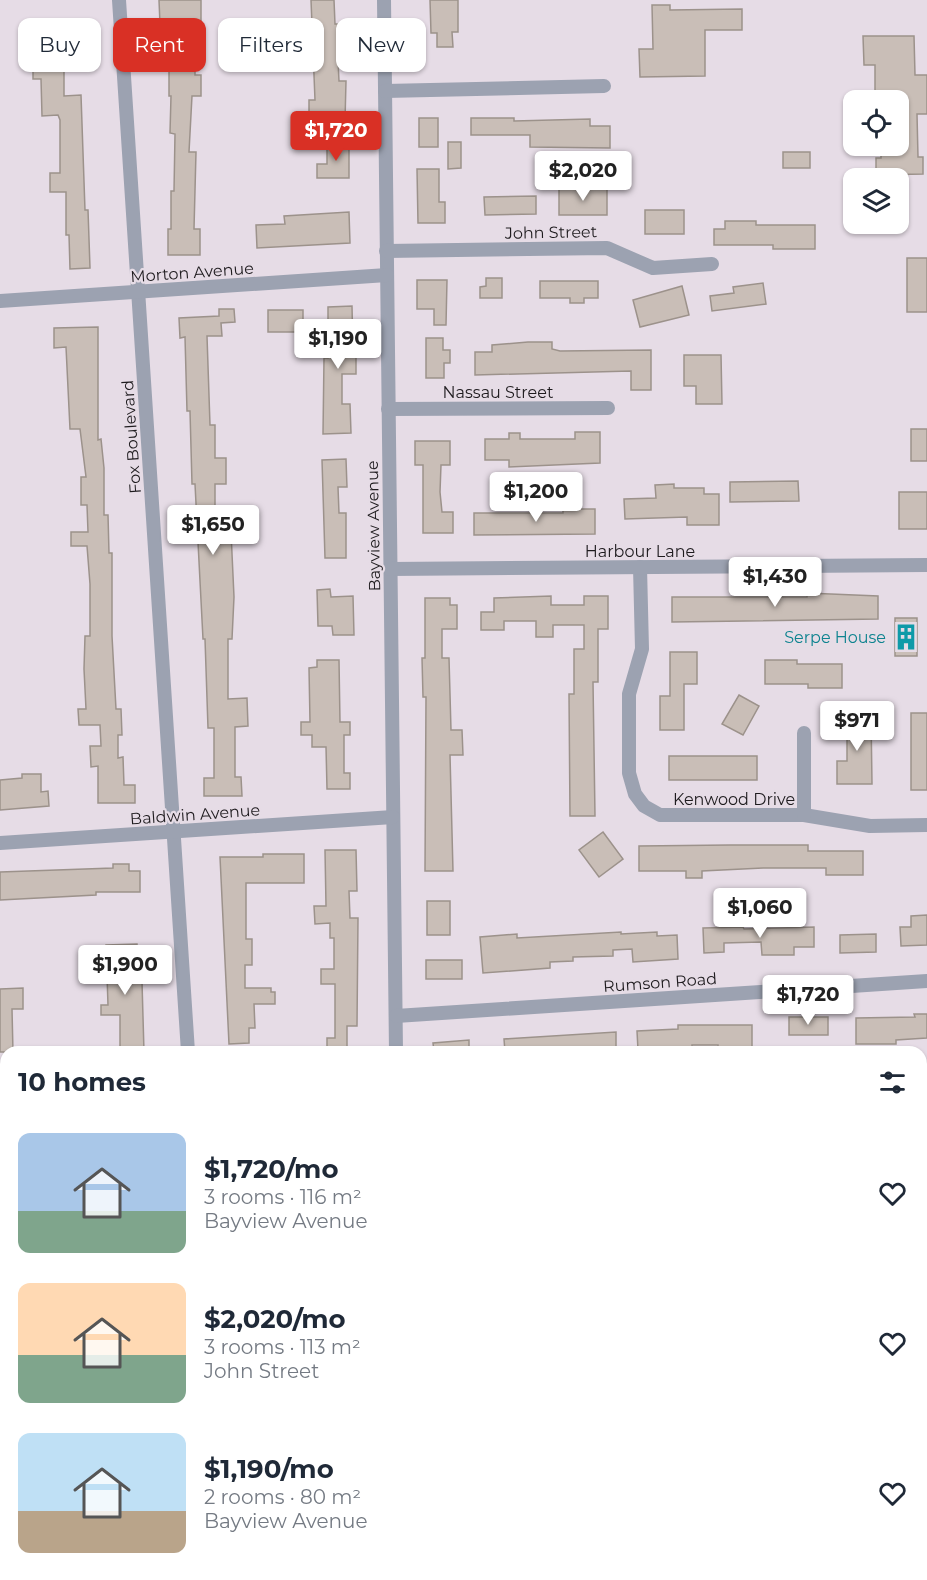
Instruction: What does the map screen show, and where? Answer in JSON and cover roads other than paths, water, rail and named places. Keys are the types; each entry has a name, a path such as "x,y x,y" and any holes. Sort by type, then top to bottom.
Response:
{"street":[{"name":"Fox Boulevard","path":"119,0 188,1046"},
{"name":"Bayview Avenue","path":"384,0 396,1046"},
{"path":"385,91 604,86"},
{"name":"John Street","path":"386,251 607,248 653,268 712,264"},
{"name":"Morton Avenue","path":"0,300 387,275"},
{"name":"Nassau Street","path":"388,409 608,408"},
{"name":"Harbour Lane","path":"390,569 927,565"},
{"name":"Kenwood Drive","path":"640,567 642,649 629,694 627,748 629,773 635,794 644,806 660,815 804,815 870,826 927,825"},
{"path":"804,733 804,815"},
{"name":"Baldwin Avenue","path":"0,843 393,817"},
{"name":"Rumson Road","path":"396,1016 927,981"}],"place":[{"name":"Serpe House","path":"906,637"}]}
